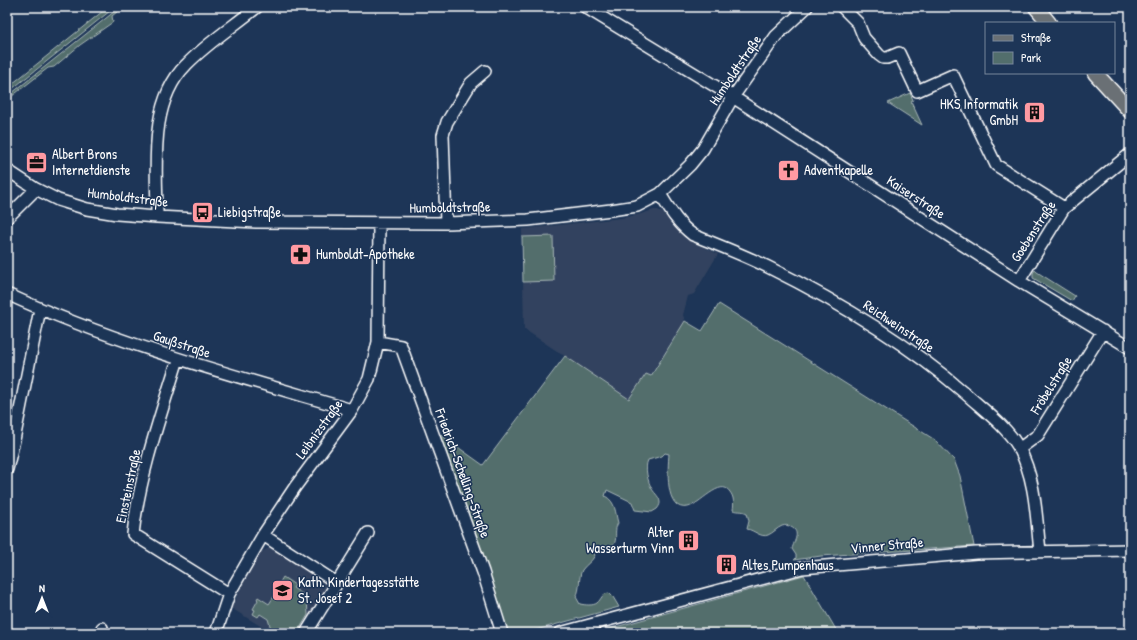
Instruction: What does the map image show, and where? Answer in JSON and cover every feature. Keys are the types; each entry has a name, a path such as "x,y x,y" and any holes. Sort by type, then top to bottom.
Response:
{"main road":[{"path":"1036,7 1049,22"},
{"path":"1096,74 1130,111"}],"street":[{"path":"157,217 157,133 164,101 172,85 185,66 257,7"},
{"name":"Kaiserstraße","path":"585,7 733,97 1019,281 1130,348"},
{"name":"Humboldtstraße","path":"7,170 36,189 58,200 87,209 118,214 157,217 256,222 446,224 528,220 637,206 660,194 683,173 703,149 733,97 776,36 807,7"},
{"path":"842,7 858,23 864,38 879,55 883,58 887,58 899,53 917,91 953,75 996,165 1064,208"},
{"path":"446,224 443,135 447,122 471,83 486,71"},
{"name":"Goebenstraße","path":"1019,281 1064,208 1130,154"},
{"path":"7,218 36,189"},
{"name":"Reichweinstraße","path":"660,194 683,227 693,235 767,267 860,317 905,346 949,379 1007,430 1019,449 1031,478 1040,551"},
{"name":"Leibnizstraße","path":"216,633 228,594 263,535 352,410 369,379 378,342 379,223"},
{"name":"Gaußstraße","path":"7,294 40,309 130,343 178,359 352,410"},
{"path":"7,469 40,309"},
{"name":"Fröbelstraße","path":"1019,449 1038,435 1102,331"},
{"name":"Friedrich-Schelling-Straße","path":"378,342 401,346 483,572 502,633"},
{"name":"Einsteinstraße","path":"178,359 163,407 138,502 133,534 228,594"},
{"path":"306,633 368,533"},
{"path":"263,535 337,583"},
{"name":"Vinner Straße","path":"560,633 802,568 976,553 1130,550"}],"shaded area":[{"path":"658,210 663,213 672,225 686,239 718,254 694,294 688,296 683,315 685,321 650,376 646,374 629,399 524,329 522,229 621,218"},
{"name":"Kath. Kindertagesstätte St. Josef 2","path":"270,548 277,550 321,578 325,583 325,593 300,633 272,633 231,608 261,552"}],"green space":[{"path":"108,7 115,7 7,93 7,88"},
{"path":"120,7 123,7 112,16 113,22 80,45 54,67 48,68 7,100 7,97"},
{"path":"910,93 913,100 911,101 922,125 888,103"},
{"path":"553,236 554,281 523,282 522,237"},
{"path":"1035,270 1075,296 1072,301 1033,278 1033,273"},
{"path":"719,304 935,440 954,460 960,476 974,546 821,556 794,560 796,555 792,549 796,531 786,525 765,536 747,529 749,521 747,513 733,510 733,498 726,488 721,488 710,493 688,507 680,507 675,503 671,496 669,487 669,454 665,453 662,456 648,460 647,463 646,471 649,483 660,501 660,505 657,509 652,512 635,510 632,502 607,490 605,496 609,498 613,504 618,523 616,527 615,541 612,547 608,550 597,548 593,551 595,555 594,557 581,573 576,597 580,604 595,604 603,596 609,593 619,607 525,633 506,633 434,430 483,465 565,356 629,399 646,374 651,376 685,321 702,331"},
{"path":"804,575 838,633 594,633"},
{"path":"283,577 295,585 293,588 307,597 308,615 297,633 278,633 271,629 268,619 260,614 258,617 253,614 255,610 253,609 258,597 269,604 275,595 277,596 280,591 276,589"}],"place":[{"name":"HKS Informatik GmbH","path":"1034,112"},
{"name":"Albert Brons Internetdienste","path":"37,162"},
{"name":"Adventkapelle","path":"789,170"},
{"name":"Liebigstraße","path":"202,212"},
{"name":"Humboldt-Apotheke","path":"300,254"},
{"name":"Alter Wasserturm Vinn","path":"689,540"},
{"name":"Altes Pumpenhaus","path":"726,565"},
{"name":"Kath. Kindertagesstätte St. Josef 2","path":"282,590"}]}
